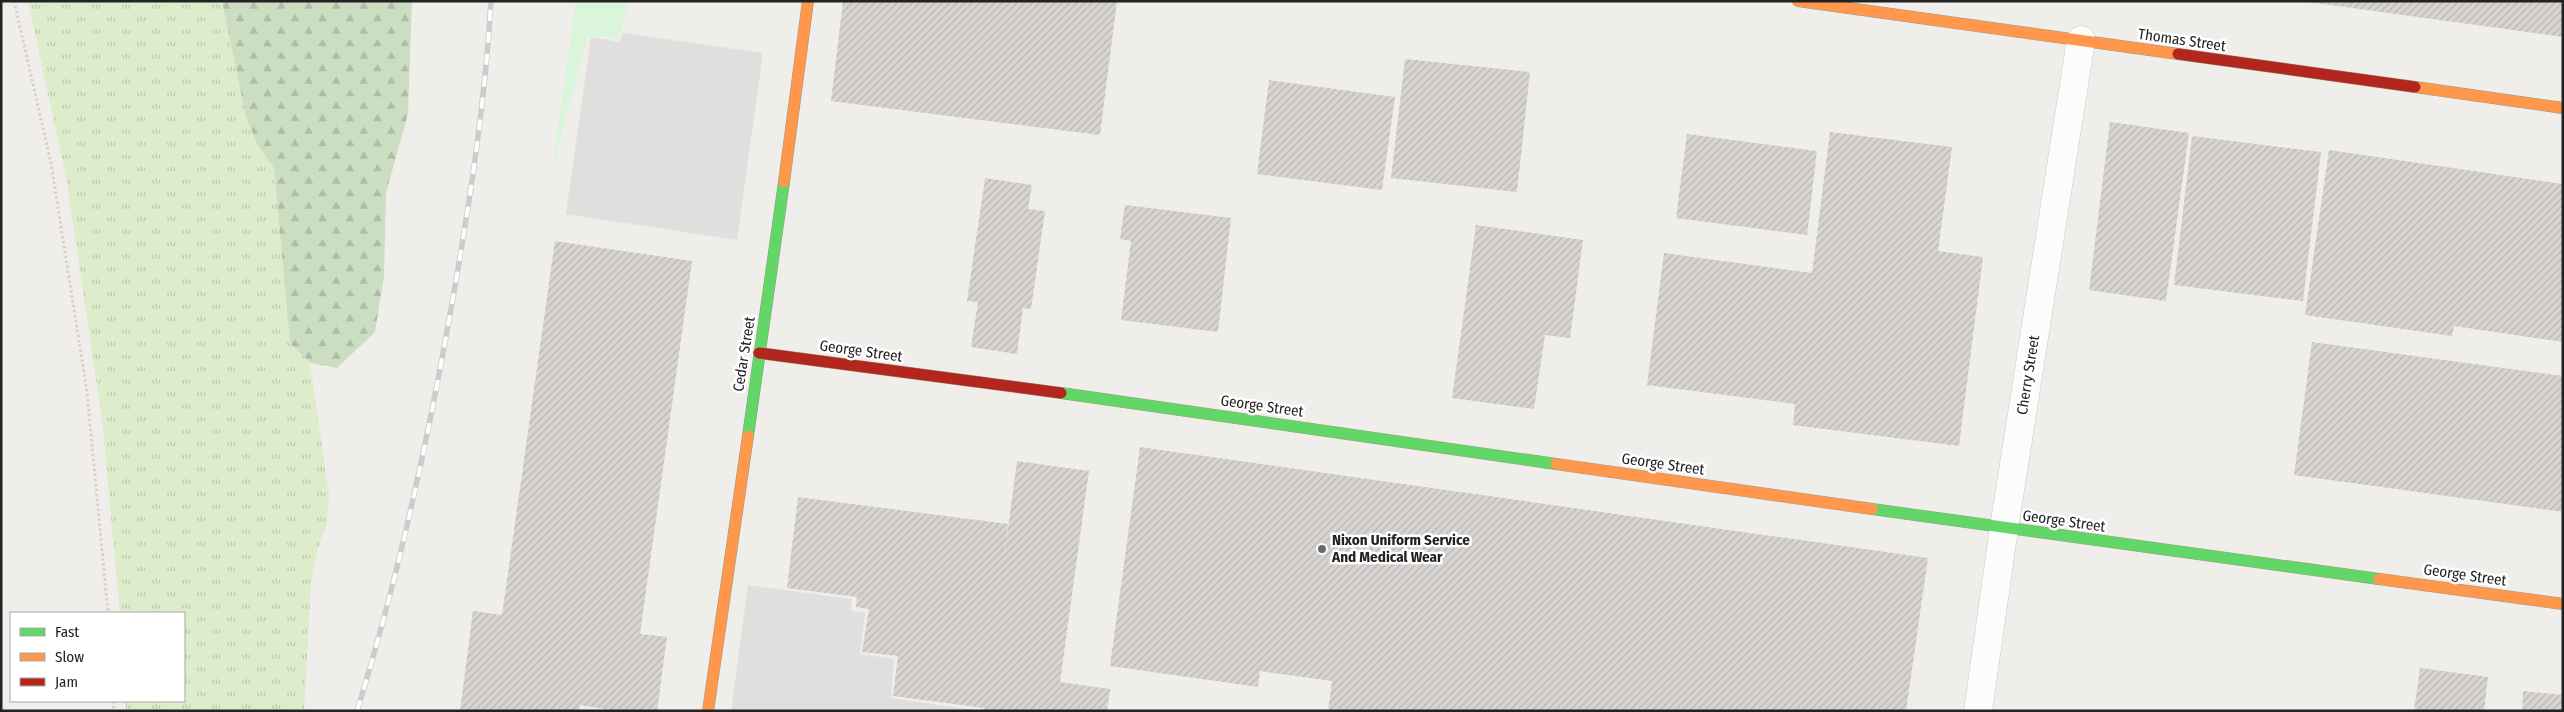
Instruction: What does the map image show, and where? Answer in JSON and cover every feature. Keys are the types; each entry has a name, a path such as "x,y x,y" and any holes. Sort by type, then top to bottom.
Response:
{"street":[{"name":"Cedar Street","path":"708,711 775,252 808,1"},
{"name":"Thomas Street","path":"1798,1 2563,108"},
{"name":"Cherry Street","path":"1978,711 2004,528 2080,40"},
{"name":"George Street","path":"759,353 1062,393 2004,528 2563,604"}],"path":[{"path":"14,1 51,163 87,392 108,612"}],"green space":[{"path":"28,1 222,1 246,117 257,144 274,168 290,343 310,363 329,495 327,523 317,552 311,582 304,711 126,711 125,702 185,702 185,612 120,612 102,419 66,177"},
{"path":"222,1 412,1 408,114 386,193 384,276 375,332 337,368 310,363 290,343 274,168 257,144 246,117"},
{"path":"576,1 628,1 619,39 588,35 551,175"}],"shaded area":[{"path":"623,33 763,53 737,240 566,214 591,37 620,42"},
{"path":"748,585 852,599 851,611 865,612 860,654 894,659 891,698 981,711 731,711"}],"building":[{"path":"843,1 1117,1 1100,135 831,101"},
{"path":"2563,1 2563,37 2308,2"},
{"path":"1405,59 1530,72 1517,192 1391,178"},
{"path":"1269,80 1395,97 1382,190 1257,174"},
{"path":"2110,122 2189,133 2166,301 2089,290"},
{"path":"1830,132 1952,147 1938,251 1983,257 1959,446 1793,425 1795,404 1647,385 1664,253 1812,273"},
{"path":"1687,134 1817,151 1807,235 1676,218"},
{"path":"2192,136 2321,152 2303,301 2174,285"},
{"path":"2329,150 2563,184 2563,342 2454,326 2452,336 2305,315"},
{"path":"985,178 1032,185 1028,209 1045,211 1031,309 1023,308 1017,354 971,347 978,302 967,301"},
{"path":"1125,205 1231,218 1218,332 1121,320 1131,241 1120,239"},
{"path":"1476,225 1583,240 1570,338 1545,335 1534,409 1452,398"},
{"path":"555,241 692,261 640,634 667,637 657,711 618,711 580,705 579,711 460,711 473,611 502,615"},
{"path":"2312,342 2563,376 2563,512 2294,475"},
{"path":"1140,447 1928,558 1906,711 1328,711 1332,681 1260,671 1258,687 1110,666"},
{"path":"1017,461 1089,471 1060,682 1110,689 1107,711 984,711 984,708 893,696 898,656 862,652 869,609 856,607 857,597 787,588 798,497 1008,524 1003,566"},
{"path":"2420,668 2488,677 2484,711 2414,711"},
{"path":"2523,691 2563,695 2563,711 2522,711"}],"railway":[{"path":"357,711 386,612 422,461 442,360 476,156 485,79 491,1"}],"traffic: fast":[{"path":"748,436 784,182"},
{"path":"1061,393 1556,464"},
{"path":"1872,509 2379,579"}],"traffic: slow":[{"path":"784,182 808,1"},
{"path":"1798,1 2178,54"},
{"path":"2415,87 2563,108"},
{"path":"708,711 748,436"},
{"path":"1556,464 1872,509"},
{"path":"2379,579 2563,604"}],"traffic: jam":[{"path":"2178,54 2415,87"},
{"path":"759,353 1061,393"}],"place":[{"name":"Nixon Uniform Service And Medical Wear","path":"1322,549"}]}
